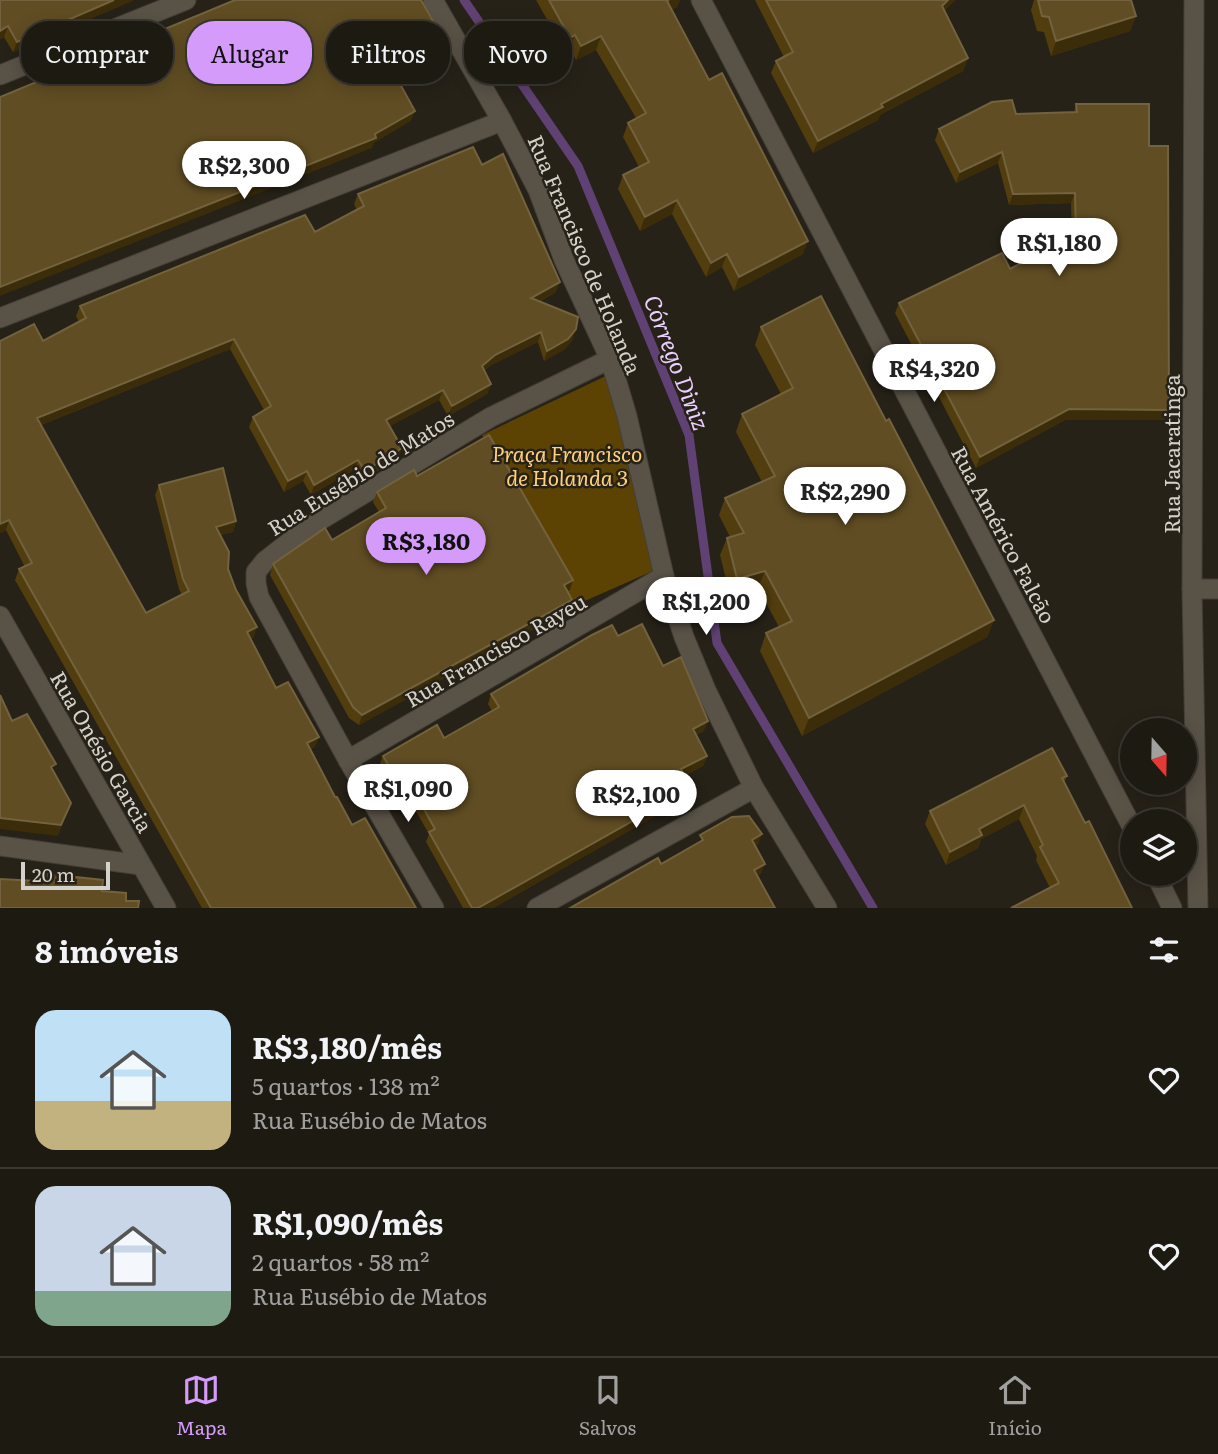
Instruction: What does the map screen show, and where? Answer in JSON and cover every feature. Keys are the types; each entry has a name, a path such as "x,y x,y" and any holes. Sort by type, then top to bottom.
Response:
{"street":[{"path":"0,75 186,0"},
{"name":"Rua Francisco de Holanda","path":"433,0 538,190 564,260 610,359 627,416 664,576 684,637 706,690 754,788 827,908"},
{"name":"Rua Américo Falcão","path":"701,0 1123,809"},
{"name":"Rua Jacaratinga","path":"1194,0 1192,589 1198,908"},
{"name":"Rua Francisco de Holanda","path":"0,318 502,121"},
{"name":"Rua Eusébio de Matos","path":"434,908 348,760 259,597 256,572 265,561 307,528 491,417 610,359"},
{"name":"Rua Francisco Rayeu","path":"348,760 664,576"},
{"path":"1192,589 1218,589"},
{"name":"Rua Onésio Garcia","path":"0,616 166,908"},
{"path":"537,908 754,788"},
{"path":"0,846 141,865"},
{"path":"1161,886 1172,908"}],"green space":[{"name":"Praça Francisco de Holanda 3","path":"610,374 653,571 571,607 482,435"}],"building":[{"path":"0,0 114,0 66,21 21,21 21,40 17,42 8,26 0,31"},
{"path":"235,0 421,0 433,21 326,21 326,84 400,84 415,111 375,134 376,138 0,287 0,97 31,84 173,84 173,26"},
{"path":"549,0 669,0 667,1 709,80 722,73 808,241 739,277 727,254 711,263 677,200 645,217 623,175 649,162 628,123 646,113 601,36 581,46 575,35 572,37 572,21 561,21"},
{"path":"766,0 948,0 942,6 968,58 818,141 776,61 793,52"},
{"path":"1038,0 1131,0 1136,16 1056,41 1049,17 1042,16"},
{"path":"1012,100 1016,114 1077,112 1076,104 1149,104 1149,146 1168,146 1169,410 1069,409 980,457 899,303 1002,253 1010,269 1059,243 1076,242 1075,193 1013,194 1002,152 960,172 939,129 992,102"},
{"path":"473,147 482,165 503,154 560,282 531,298 578,317 576,329 568,339 547,351 541,332 495,355 482,366 491,384 452,406 443,390 386,420 402,448 365,471 358,460 314,485 307,471 288,481 253,417 271,406 234,339 37,418 146,613 189,591 183,579 159,485 223,468 236,521 216,527 229,552 228,569 236,590 257,627 247,632 276,688 288,682 319,737 307,743 352,825 365,818 416,908 211,908 19,569 32,563 9,520 0,524 0,341 34,324 43,341 86,318 80,306 305,215 315,232 364,206 358,194"},
{"path":"821,296 994,620 809,718 766,633 792,621 765,571 737,579 727,538 744,533 725,498 775,476 742,414 793,388 761,327"},
{"path":"489,435 573,580 564,585 572,600 362,715 353,707 273,564 325,528 332,540 386,508 377,492 414,470 417,476"},
{"path":"642,624 663,666 681,657 708,721 693,729 707,756 681,769 691,788 478,908 472,908 429,832 435,829 409,782 401,787 383,756 437,725 444,738 499,707 491,694 592,635 612,625 618,636"},
{"path":"0,695 12,721 27,714 56,764 51,767 71,803 61,825 0,818"},
{"path":"1052,748 1067,776 1062,778 1085,823 1089,821 1132,908 1011,908 1059,883 1040,847 1043,845 1024,805 979,829 982,835 950,852 930,811"},
{"path":"749,816 762,834 752,840 765,864 754,870 775,908 570,908 658,858 661,864 703,840 700,835 732,817"},
{"path":"38,873 103,880 102,891 126,893 126,901 139,901 138,908 0,908 0,879 37,881"}],"waterway":[{"name":"Córrego Diniz","path":"464,0 578,166 689,435 717,643 873,908"}]}
